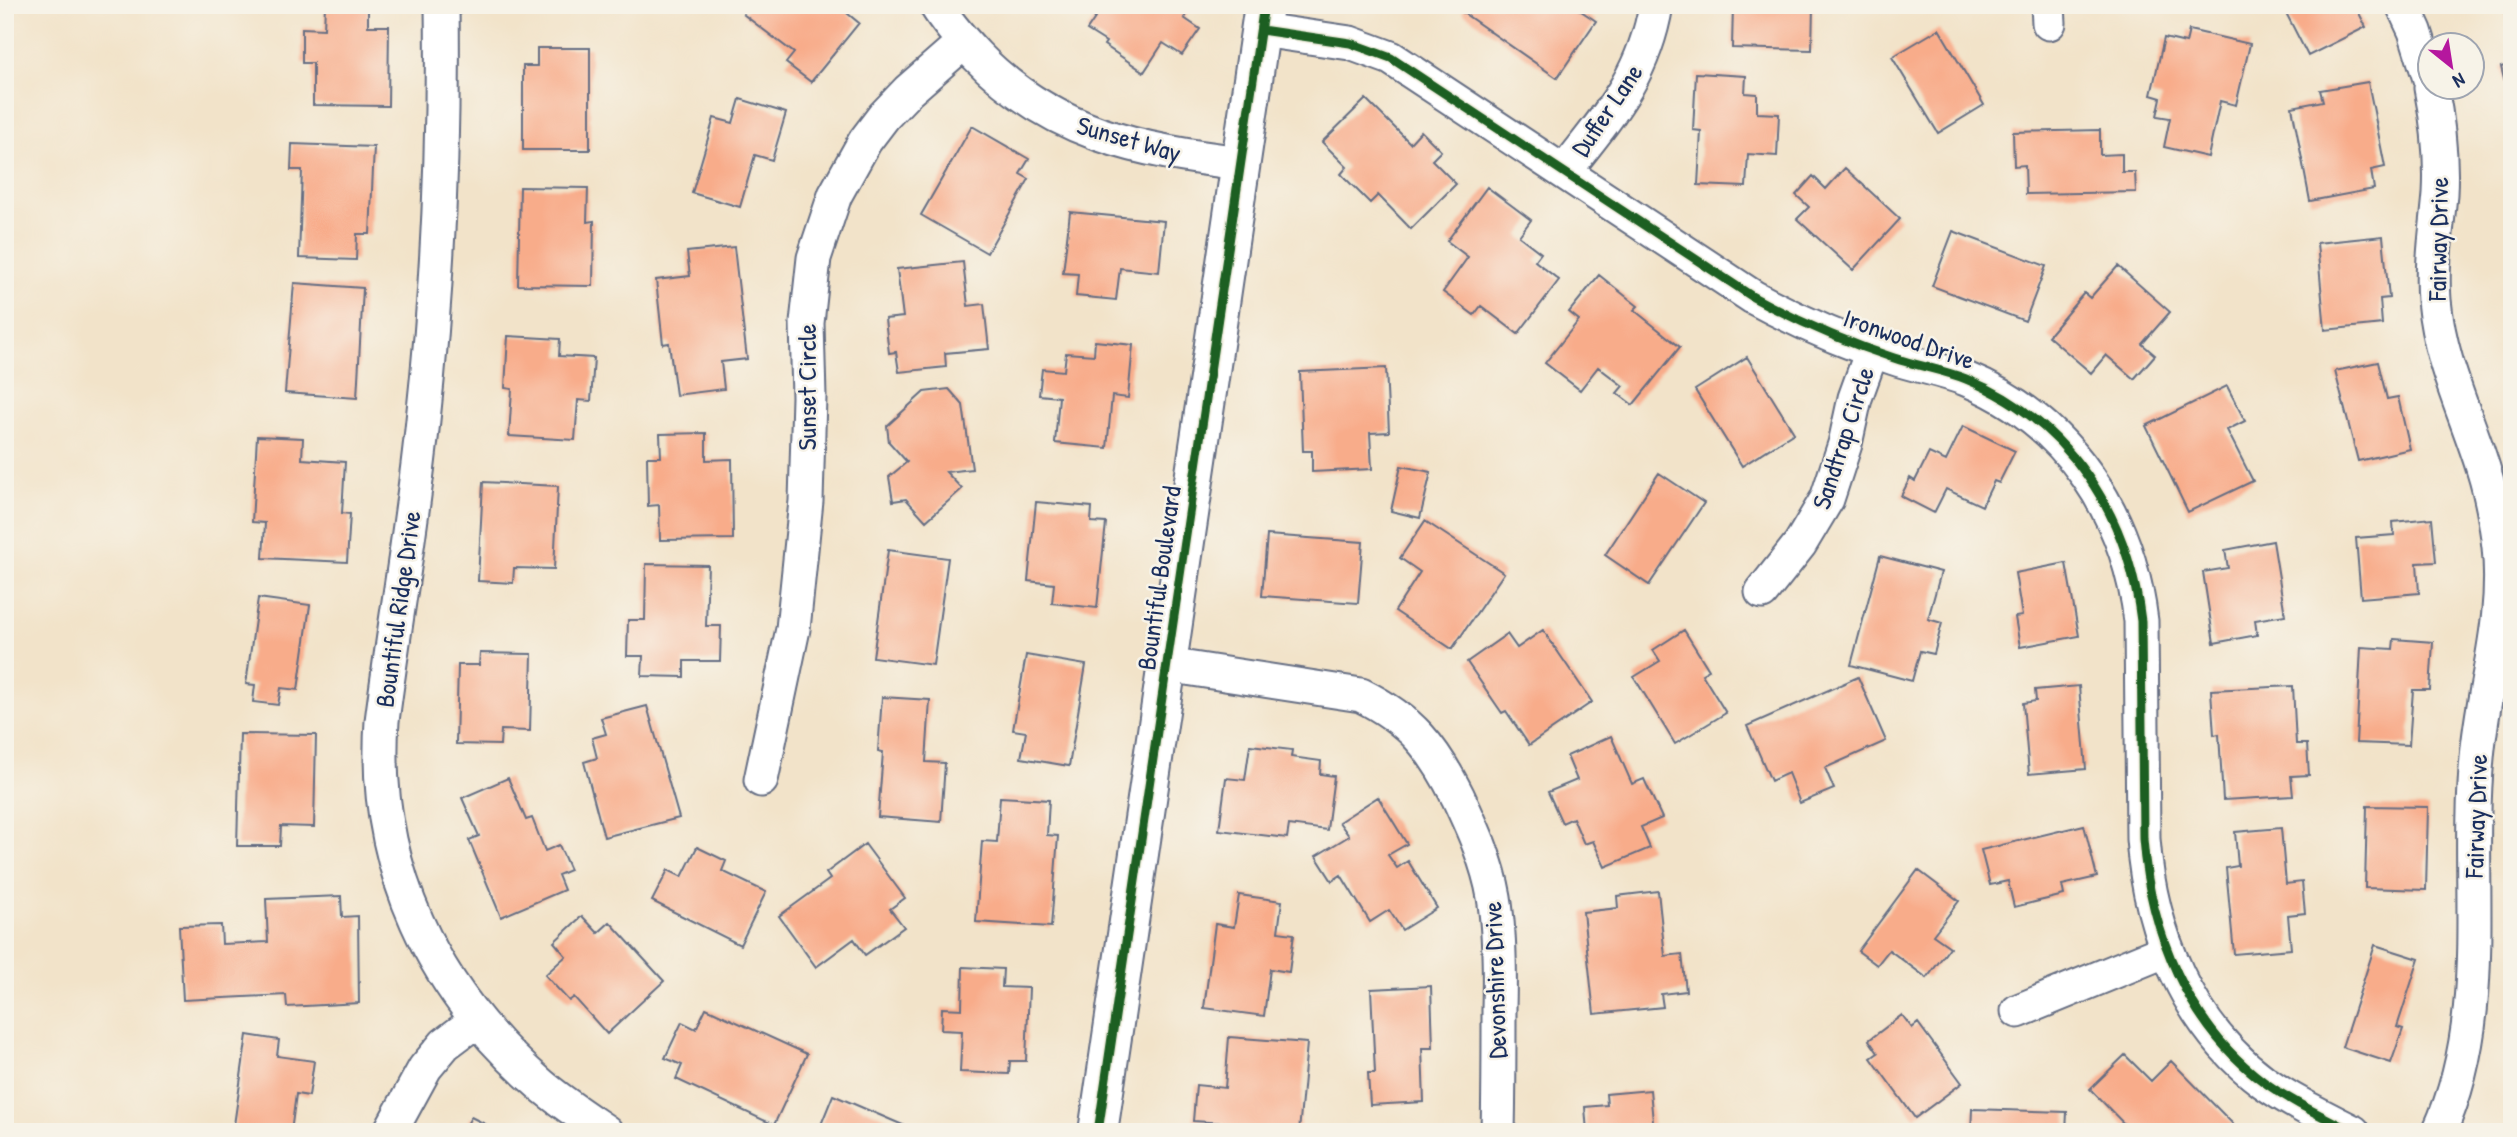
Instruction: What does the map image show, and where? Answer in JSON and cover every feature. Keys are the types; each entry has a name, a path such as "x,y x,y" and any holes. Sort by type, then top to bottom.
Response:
{"main road":[{"name":"Bountiful Boulevard","path":"1098,1132 1263,18"}],"street":[{"name":"Bountiful Ridge Drive","path":"442,5 437,232 424,417 386,687 380,755 381,792 396,867 411,908 429,947 452,985 477,1020 541,1085 606,1132"},
{"name":"Sunset Way","path":"936,5 964,42 992,71 1018,94 1047,112 1077,127 1135,146 1241,163"},
{"name":"Duffer Lane","path":"1564,172 1633,79 1648,40 1656,5"},
{"path":"2403,5 2416,34"},
{"name":"Ironwood Drive","path":"1263,18 1391,58 1753,297 1811,327 1871,351 1967,380 2012,404 2057,440 2081,467 2102,497 2118,527 2135,580 2141,621 2145,867 2157,922 2167,950 2188,995 2238,1059 2289,1099 2353,1132"},
{"name":"Sunset Circle","path":"761,780 793,629 806,501 809,397 807,323 814,258 835,195 865,141 884,116 964,42"},
{"name":"Fairway Drive","path":"2433,102 2440,157 2440,191 2433,253 2434,301 2450,379 2491,494 2499,548 2500,584 2497,645 2481,726 2474,794 2471,1014 2460,1074 2439,1132"},
{"name":"Sandtrap Circle","path":"1762,592 1800,544 1827,499 1871,351"},
{"name":"Devonshire Drive","path":"1167,665 1361,695 1386,707 1407,722 1423,739 1444,771 1470,822 1484,858 1494,896 1499,960 1498,1132"},
{"path":"2018,1011 2167,950"},
{"path":"390,1132 425,1068 445,1044 477,1020"}],"building":[{"path":"325,5 368,5 368,26 389,26 388,106 313,105 313,63 302,63 302,28 324,29"},
{"path":"571,5 599,5 599,6 572,12"},
{"path":"750,5 853,5 847,13 859,23 811,82 786,63 794,53 743,14"},
{"path":"1104,5 1193,5 1184,18 1200,29 1182,55 1163,43 1144,72 1087,30"},
{"path":"1467,5 1572,5 1596,21 1557,78 1462,12"},
{"path":"1733,5 1813,5 1812,50 1732,48"},
{"path":"2282,5 2355,5 2366,27 2308,56"},
{"path":"2512,5 2512,38 2511,39 2503,7"},
{"path":"1939,29 1984,105 1938,133 1892,57"},
{"path":"2189,30 2250,44 2236,105 2220,101 2208,157 2164,147 2170,118 2157,116 2161,98 2151,95 2164,38 2186,43"},
{"path":"537,48 590,48 590,150 523,150 523,66 537,66"},
{"path":"2512,64 2512,107 2511,107 2501,67"},
{"path":"1696,73 1746,76 1745,93 1757,94 1757,113 1779,114 1777,156 1748,154 1746,187 1698,185 1701,131 1693,130"},
{"path":"2368,82 2385,167 2371,170 2374,189 2310,201 2292,107 2323,101 2320,90"},
{"path":"740,99 786,113 772,160 755,155 740,207 692,193 714,118 733,123"},
{"path":"1366,99 1410,143 1421,131 1441,151 1432,160 1456,184 1411,229 1378,195 1370,203 1341,174 1347,167 1322,142"},
{"path":"972,126 1029,159 1020,174 1029,179 987,253 921,215"},
{"path":"2100,130 2100,155 2122,154 2122,172 2135,172 2136,192 2026,194 2025,165 2014,166 2013,132"},
{"path":"292,144 374,147 370,234 357,234 356,260 299,258 302,170 291,170"},
{"path":"1845,168 1900,219 1853,270 1797,219 1809,207 1796,195 1813,176 1826,189"},
{"path":"520,187 588,188 587,222 594,221 593,286 518,285"},
{"path":"1487,187 1531,220 1519,236 1541,253 1535,261 1559,280 1518,334 1481,306 1474,315 1443,292 1468,257 1447,241"},
{"path":"1070,212 1164,221 1159,272 1120,268 1116,300 1076,296 1078,274 1063,273"},
{"path":"1953,231 2046,266 2025,321 1932,286"},
{"path":"2383,236 2389,298 2380,299 2382,324 2325,330 2317,243"},
{"path":"734,247 747,359 721,362 724,389 676,395 669,343 663,344 656,280 690,276 687,252"},
{"path":"963,262 968,306 984,304 989,349 945,353 946,367 899,372 896,352 889,353 885,319 903,317 897,269"},
{"path":"2118,266 2170,312 2142,344 2155,355 2134,379 2106,355 2091,373 2048,336 2084,293 2090,298"},
{"path":"1599,275 1638,306 1634,310 1680,347 1633,405 1617,393 1623,386 1598,367 1580,390 1545,363 1579,320 1569,312"},
{"path":"294,283 363,288 357,398 285,393"},
{"path":"508,336 560,339 559,356 594,358 591,401 578,400 575,440 509,436 512,389 505,388"},
{"path":"1095,341 1133,345 1128,398 1112,396 1107,448 1055,443 1059,397 1039,395 1042,369 1064,371 1066,353 1094,355"},
{"path":"1747,357 1794,433 1742,466 1695,390"},
{"path":"2378,362 2387,399 2398,397 2410,449 2358,461 2335,371"},
{"path":"1386,368 1389,432 1370,433 1372,469 1312,472 1312,451 1303,451 1300,372"},
{"path":"2227,386 2245,421 2227,430 2253,481 2188,512 2146,426"},
{"path":"949,389 963,405 972,469 946,472 962,489 926,521 906,499 893,501 889,477 907,462 889,442 887,426 924,392"},
{"path":"1963,426 2015,451 1999,483 1994,481 1982,506 1946,489 1934,513 1901,496 1910,478 1915,481 1929,453 1946,461"},
{"path":"706,433 706,460 732,459 733,539 660,540 659,505 648,506 647,457 661,457 660,434"},
{"path":"257,436 303,438 302,459 345,462 342,513 350,514 347,562 263,558 265,523 252,522"},
{"path":"1401,466 1431,472 1420,518 1391,511"},
{"path":"1659,473 1704,503 1649,585 1605,555"},
{"path":"483,482 558,486 554,569 514,568 513,583 478,581"},
{"path":"1036,502 1092,507 1091,522 1106,523 1097,608 1052,603 1054,584 1028,581"},
{"path":"2432,518 2436,562 2417,563 2419,593 2361,598 2356,538 2394,535 2393,522"},
{"path":"1425,521 1504,573 1452,649 1395,611 1420,572 1400,558"},
{"path":"1267,535 1363,542 1358,603 1262,596"},
{"path":"2273,541 2285,615 2255,620 2257,635 2214,643 2203,572 2228,568 2225,550"},
{"path":"888,550 948,558 933,665 873,657"},
{"path":"1880,556 1941,572 1928,619 1942,623 1934,654 1920,651 1912,681 1851,665"},
{"path":"2066,563 2079,636 2020,647 2015,617 2022,616 2015,573"},
{"path":"646,564 708,565 706,626 721,626 720,661 684,661 684,677 642,676 643,656 627,656 628,620 645,620"},
{"path":"258,598 310,605 298,690 281,688 278,705 253,702 255,685 246,684"},
{"path":"1543,630 1592,702 1529,745 1506,711 1502,713 1467,662 1507,634 1517,648"},
{"path":"1684,630 1709,670 1702,674 1726,713 1675,744 1634,677 1660,661 1653,650"},
{"path":"2394,639 2433,642 2430,690 2413,690 2409,745 2356,743 2361,647 2393,649"},
{"path":"480,653 532,654 530,731 501,730 500,745 456,744 458,665 479,665"},
{"path":"1026,655 1086,665 1069,766 1021,758 1026,732 1013,730"},
{"path":"1858,677 1886,741 1825,768 1834,789 1800,803 1788,773 1771,781 1747,726"},
{"path":"2079,686 2086,769 2029,774 2023,703 2036,701 2035,690"},
{"path":"2293,686 2296,744 2307,744 2309,775 2291,776 2293,796 2223,800 2219,734 2214,735 2211,690"},
{"path":"882,697 930,700 926,762 945,763 941,822 878,817 883,752 878,751"},
{"path":"647,706 679,818 604,837 584,762 597,758 592,738 606,734 601,718"},
{"path":"240,734 316,735 314,827 281,826 280,846 237,846"},
{"path":"1611,736 1632,784 1644,779 1662,818 1641,827 1650,848 1605,867 1593,841 1584,844 1573,818 1562,823 1548,792 1577,780 1567,756"},
{"path":"1250,745 1292,750 1291,757 1321,761 1320,774 1334,776 1327,830 1289,825 1287,838 1219,830 1226,778 1245,780"},
{"path":"508,778 526,820 532,818 545,851 559,845 570,870 558,875 564,890 501,917 469,840 479,836 462,798"},
{"path":"1000,797 1049,800 1047,835 1058,836 1051,927 976,922 982,841 997,842"},
{"path":"1378,797 1407,844 1388,855 1397,868 1408,861 1437,908 1402,930 1389,910 1370,922 1341,875 1332,881 1316,856 1349,836 1339,822"},
{"path":"2367,806 2428,807 2426,890 2365,888"},
{"path":"2084,825 2097,877 2062,885 2064,895 2014,907 2008,881 1990,885 1981,850"},
{"path":"2281,828 2286,884 2302,882 2305,913 2288,915 2291,949 2234,954 2226,868 2238,866 2235,832"},
{"path":"865,844 905,898 890,909 904,927 865,955 854,939 816,967 779,916 830,879 826,873"},
{"path":"697,847 726,861 722,871 766,892 740,945 652,901 668,870 682,877"},
{"path":"1918,870 1959,901 1933,935 1950,947 1927,978 1889,950 1877,965 1858,951"},
{"path":"1658,891 1665,956 1682,954 1686,991 1661,994 1663,1007 1594,1014 1583,912 1618,908 1617,896"},
{"path":"1239,895 1282,901 1278,932 1294,934 1289,972 1270,969 1264,1016 1204,1008 1215,924 1234,927"},
{"path":"341,896 342,917 358,916 359,1003 287,1007 286,995 183,1000 179,926 221,925 222,944 268,942 266,899"},
{"path":"582,916 598,933 610,922 664,981 607,1034 574,997 569,1001 545,975 566,956 554,942"},
{"path":"2375,945 2419,959 2397,1027 2403,1029 2391,1063 2342,1047"},
{"path":"963,967 1003,969 1002,987 1029,988 1026,1061 1010,1061 1009,1074 960,1072 962,1031 941,1030 942,1008 962,1009"},
{"path":"1431,986 1433,1048 1422,1048 1424,1102 1370,1105 1368,1073 1375,1073 1371,989"},
{"path":"706,1008 807,1054 774,1125 676,1079 682,1065 665,1058 682,1022 696,1029"},
{"path":"1902,1015 1912,1028 1918,1023 1962,1083 1915,1118 1871,1058 1878,1053 1869,1040"},
{"path":"247,1035 279,1040 277,1056 314,1061 309,1096 296,1094 291,1132 233,1132"},
{"path":"1229,1037 1307,1043 1299,1132 1223,1132 1224,1123 1193,1121 1196,1085 1225,1088"},
{"path":"2125,1055 2151,1081 2171,1061 2233,1124 2225,1132 2132,1132 2090,1089"},
{"path":"1650,1090 1654,1132 1587,1132 1585,1107 1607,1105 1606,1094"},
{"path":"833,1095 919,1132 818,1132"},
{"path":"1972,1109 2067,1112 2066,1132 1971,1132"},
{"path":"471,1117 501,1132 463,1132"}],"cycle path":[{"path":"1098,1132 1264,5"},
{"path":"1261,30 1350,43 1391,58 1753,297 1858,345 1966,379 2003,397 2035,419 2063,446 2087,476 2107,508 2123,544 2134,582 2141,621 2143,839 2147,874 2164,942 2194,1005 2237,1059 2275,1089 2353,1132"}]}
